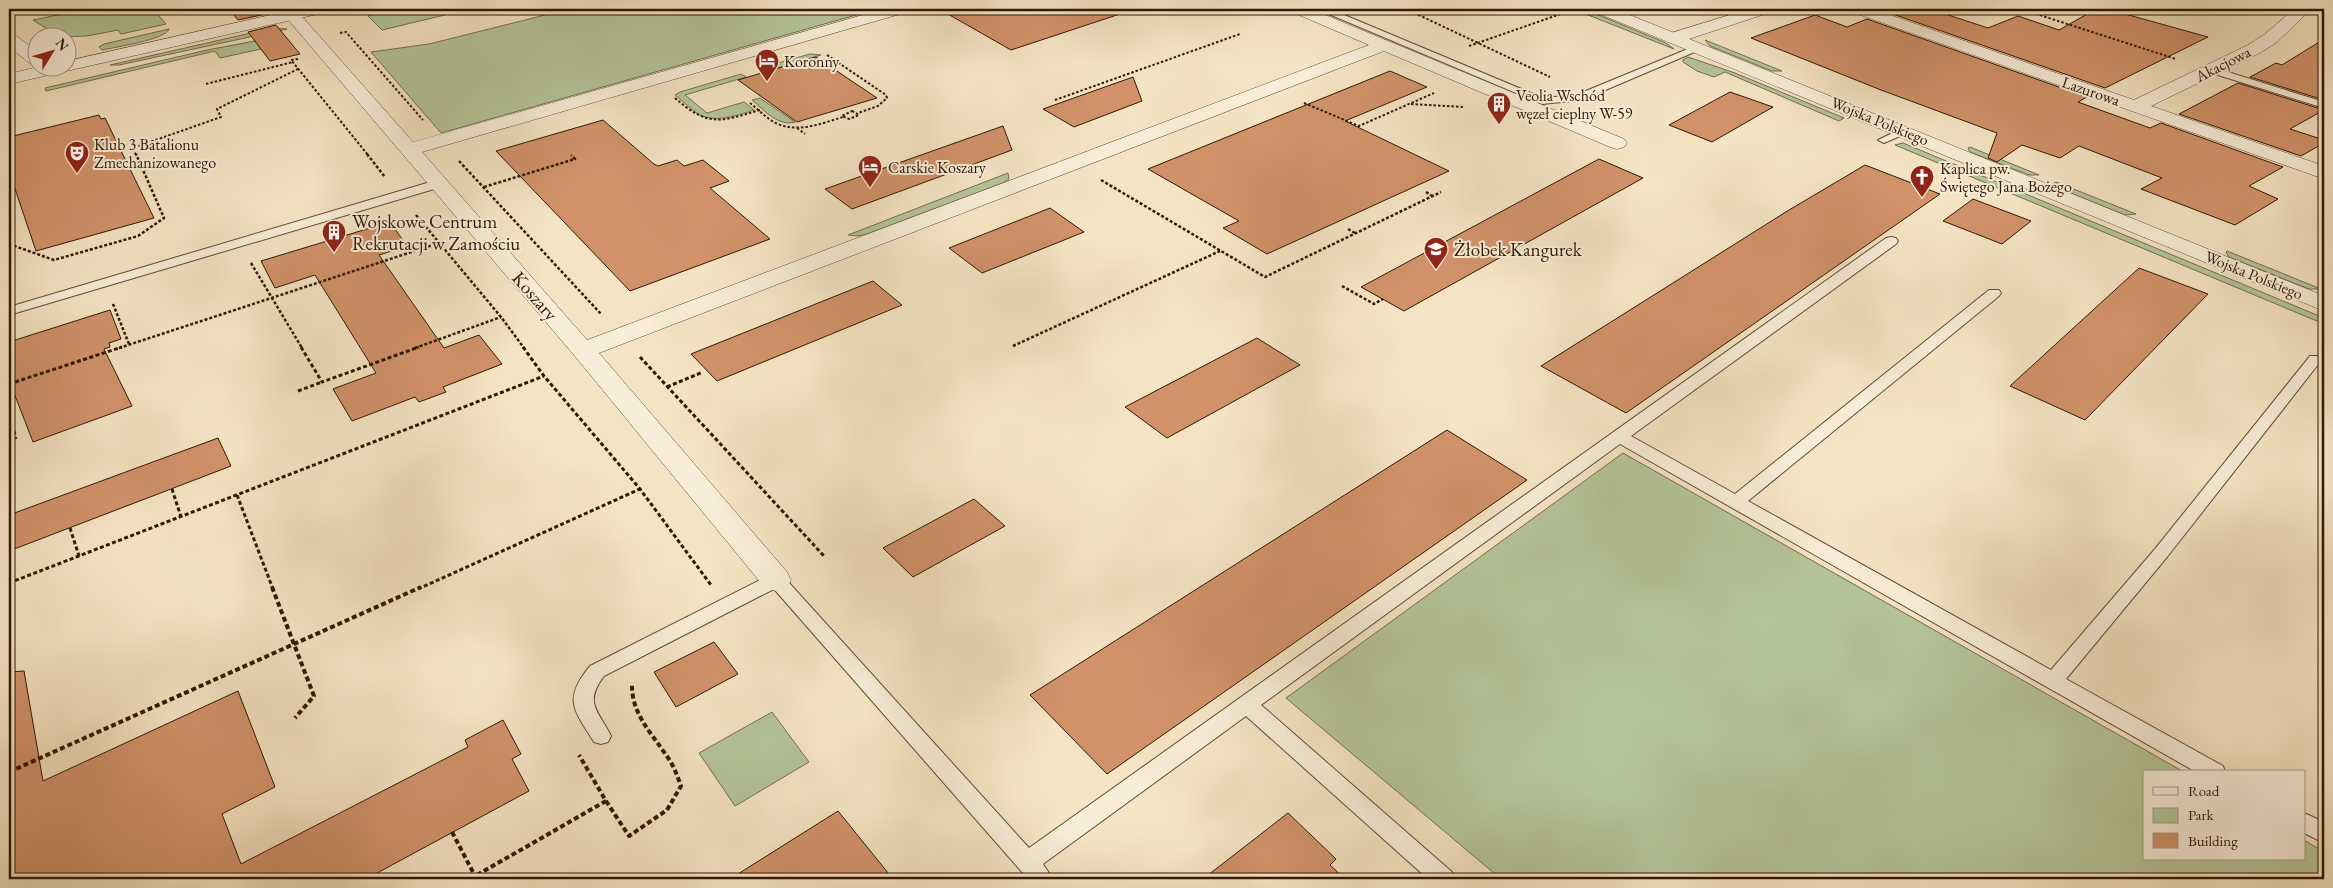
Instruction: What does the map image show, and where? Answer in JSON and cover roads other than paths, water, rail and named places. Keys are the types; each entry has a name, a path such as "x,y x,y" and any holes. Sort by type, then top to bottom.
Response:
{"street":[{"path":"78,64 318,9"},
{"path":"408,150 900,9"},
{"path":"1298,9 1617,143"},
{"name":"Wojska Polskiego","path":"1601,9 2324,304"},
{"path":"1674,38 1765,9"},
{"name":"Lazurowa","path":"1858,9 2324,173"},
{"path":"2277,9 2300,11"},
{"name":"Akacjowa","path":"2136,106 2212,70 2266,41 2300,11"},
{"name":"Koszary","path":"292,14 437,184 583,350 776,580"},
{"path":"9,39 28,52"},
{"path":"583,350 1384,45"},
{"path":"9,79 28,73"}],"lane":[{"path":"1322,9 1542,101 1578,98 1698,48"},
{"path":"2212,70 2324,105"},
{"path":"1884,140 1903,131"},
{"path":"9,311 437,184"},
{"path":"1027,862 1891,241"},
{"path":"1736,502 1994,293"},
{"path":"2053,681 2161,553 2315,359"},
{"path":"1618,436 2211,770"},
{"path":"601,736 586,712 581,697 587,682 597,671 776,580 1042,879"},
{"path":"1247,705 1444,879"},
{"path":"2306,823 2324,833"}],"place":[{"name":"Koronny","path":"767,82"},
{"name":"Veolia Wschód węzeł cieplny W-59","path":"1499,125"},
{"name":"Klub 3 Batalionu Zmechanizowanego","path":"77,174"},
{"name":"Carskie Koszary","path":"870,188"},
{"name":"Kaplica pw. Świętego Jana Bożego","path":"1922,198"},
{"name":"Wojskowe Centrum Rekrutacji w Zamościu","path":"334,253"},
{"name":"Żłobek Kangurek","path":"1436,270"}]}
